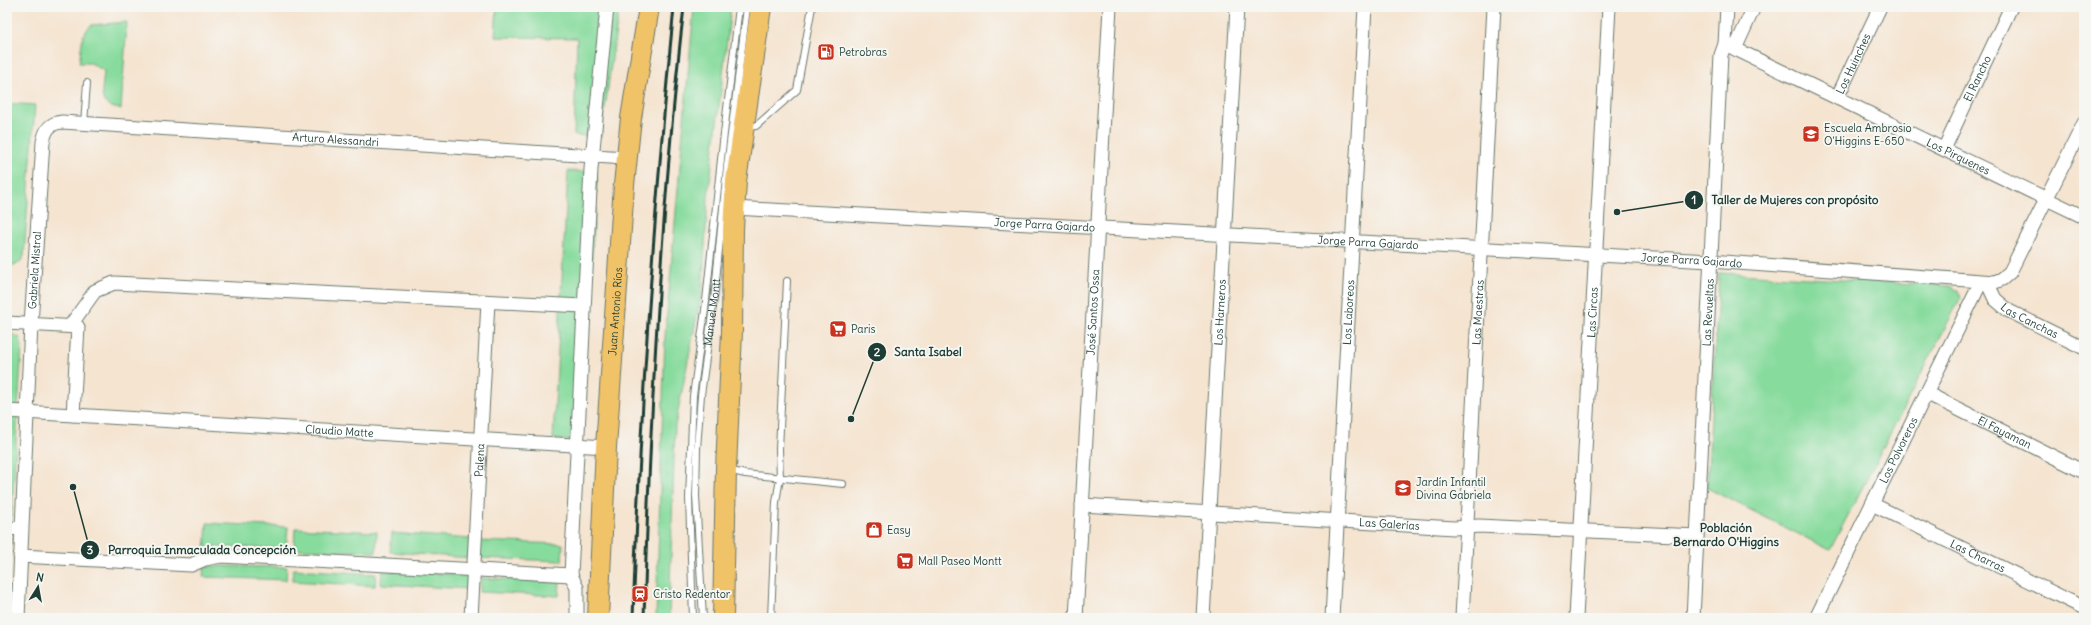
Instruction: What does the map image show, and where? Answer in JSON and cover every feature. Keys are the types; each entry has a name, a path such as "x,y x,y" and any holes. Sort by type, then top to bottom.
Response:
{"main road":[{"name":"Juan Antonio Ríos","path":"598,618 606,447 626,158 649,7"},
{"name":"Manuel Montt","path":"723,618 726,469 732,331 734,208 736,180 761,7"}],"street":[{"path":"577,618 577,588 571,575 583,306 593,155 607,7"},
{"name":"José Santos Ossa","path":"1076,618 1110,7"},
{"name":"Los Harneros","path":"1203,618 1236,7"},
{"name":"Los Laboreos","path":"1332,618 1365,7"},
{"name":"Las Maestras","path":"1462,618 1494,7"},
{"name":"Las Circas","path":"1576,618 1609,7"},
{"name":"Las Revueltas","path":"1693,618 1721,55 1730,46 1727,7"},
{"path":"1730,46 1754,7"},
{"name":"Los Huinches","path":"1837,98 1880,7"},
{"name":"El Rancho","path":"1944,149 2011,7"},
{"name":"Los Pirquenes","path":"1730,46 2084,217"},
{"name":"Arturo Alessandri","path":"47,129 56,123 84,124 626,158"},
{"path":"2047,199 2084,123"},
{"name":"Gabriela Mistral","path":"18,618 32,324 43,142 47,129"},
{"name":"Jorge Parra Gajardo","path":"734,208 1710,261 1984,282 2002,279 2010,272 2047,199"},
{"name":"Las Canchas","path":"1984,282 1995,299 2009,311 2084,348"},
{"name":"Los Polvoreros","path":"1821,616 1872,504 1926,393 1984,282"},
{"path":"73,415 74,327 95,290 101,286 114,283 583,306"},
{"name":"Palena","path":"471,618 488,302"},
{"path":"7,323 74,327"},
{"name":"El Fayaman","path":"1926,393 2084,472"},
{"path":"7,411 27,412"},
{"name":"Claudio Matte","path":"27,412 606,447"},
{"name":"Las Charras","path":"1872,504 2084,608"},
{"name":"Las Galerías","path":"1082,505 1454,528 1479,526 1697,536"},
{"path":"7,528 22,529"},
{"path":"20,556 191,565 205,559 221,556 571,575"}],"lane":[{"name":"Manuel Montt","path":"693,618 689,504 692,408 705,310 739,7"},
{"name":"Manuel Montt","path":"703,618 696,496 697,448 701,395 715,291 727,166 747,7"},
{"path":"744,127 756,126 797,90 812,7"},
{"path":"84,124 87,83"},
{"path":"770,618 776,502 780,478 779,449 787,281"},
{"path":"726,469 745,474 843,484"}],"green space":[{"path":"497,7 619,8 601,137 574,135 577,38 495,37"},
{"path":"694,7 731,7 708,197 702,291 675,426 669,618 656,618 665,336"},
{"path":"127,22 121,109 107,105 104,101 102,91 104,71 91,63 79,63 83,35 91,25"},
{"path":"7,103 35,105 24,256 20,263 11,267 7,272"},
{"path":"568,171 596,172 597,180 579,442 553,439"},
{"path":"1719,273 1951,286 1958,291 1960,299 1830,550 1707,488"},
{"path":"7,332 20,338 22,346 7,590"},
{"path":"207,523 288,527 286,548 215,547 205,552"},
{"path":"295,528 377,532 376,552 294,549"},
{"path":"392,533 471,539 469,558 390,552"},
{"path":"478,541 563,544 562,561 477,558"},
{"path":"212,566 287,567 286,580 203,577 204,568"},
{"path":"293,569 376,574 375,586 292,581"},
{"path":"382,571 470,575 469,589 381,584"},
{"path":"481,578 560,582 559,596 479,592"}],"railway":[{"path":"633,618 644,389 654,236 674,7"},
{"path":"644,618 653,389 658,312 669,159 684,7"}],"place":[{"name":"Petrobras","path":"826,52"},
{"name":"Escuela Ambrosio O'Higgins E-650","path":"1811,134"},
{"name":"Taller de Mujeres con propósito","path":"1617,212"},
{"name":"Paris","path":"838,329"},
{"name":"Santa Isabel","path":"851,419"},
{"name":"Parroquia Inmaculada Concepción","path":"73,487"},
{"name":"Jardín Infantil Divina Gabriela","path":"1403,488"},
{"name":"Easy","path":"874,530"},
{"name":"Mall Paseo Montt","path":"905,561"},
{"name":"Cristo Redentor","path":"640,594"}],"district":[{"name":"Población Bernardo O'Higgins","path":"1726,535"}]}
